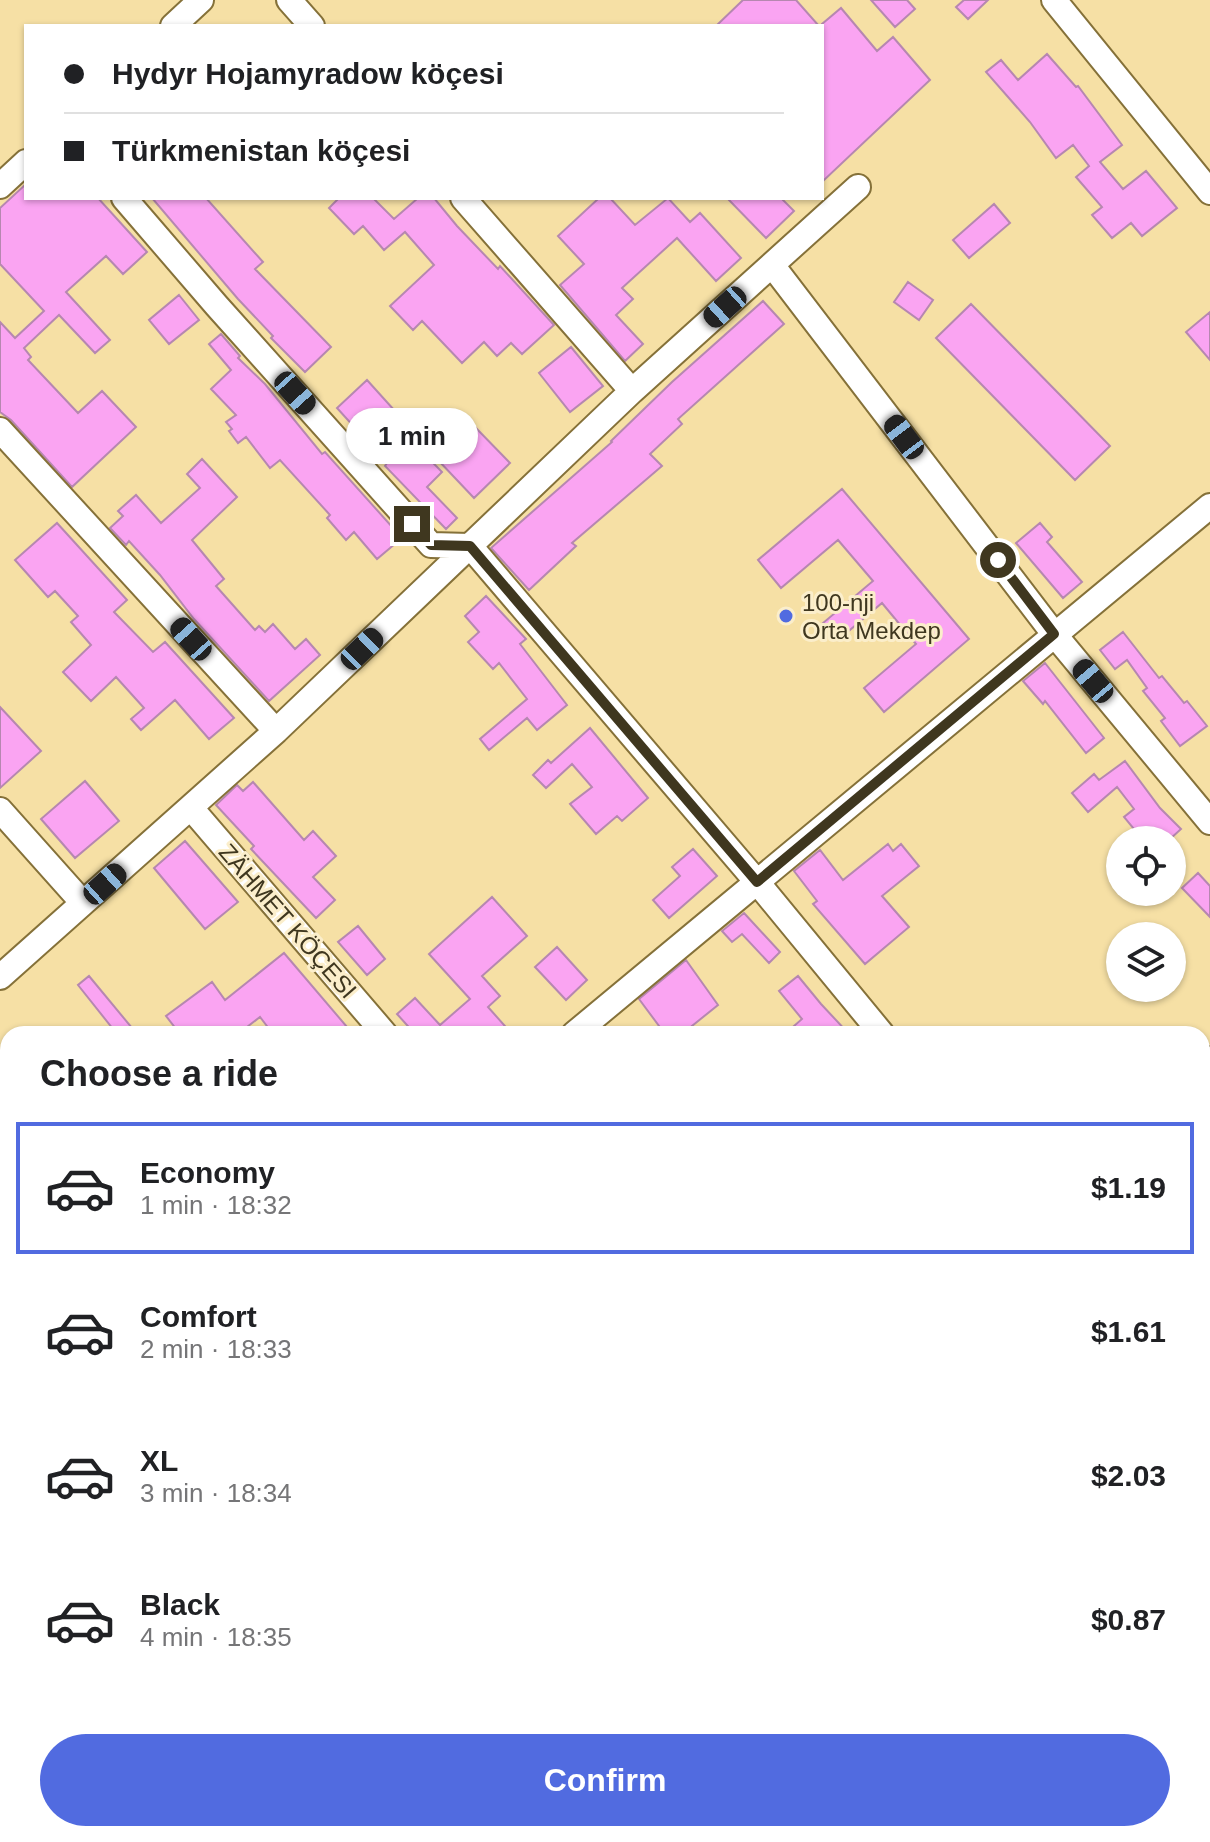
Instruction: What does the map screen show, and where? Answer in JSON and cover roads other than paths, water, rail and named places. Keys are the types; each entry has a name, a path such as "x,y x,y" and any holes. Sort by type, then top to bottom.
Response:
{"street":[{"path":"175,24 201,0"},
{"path":"289,0 310,24"},
{"path":"1054,0 1210,192"},
{"path":"0,186 24,164"},
{"path":"0,977 276,731 632,391 858,187"},
{"path":"126,200 431,545 470,546 757,882 875,1026"},
{"path":"465,200 632,391"},
{"path":"772,265 1054,634 1210,822"},
{"path":"0,430 276,731"},
{"path":"584,1026 1210,506"},
{"name":"ZÄHMET KÖÇESI","path":"191,808 378,1026"},
{"path":"0,810 83,903"}],"place":[{"name":"100-nji Orta Mekdep","path":"786,616"}]}
